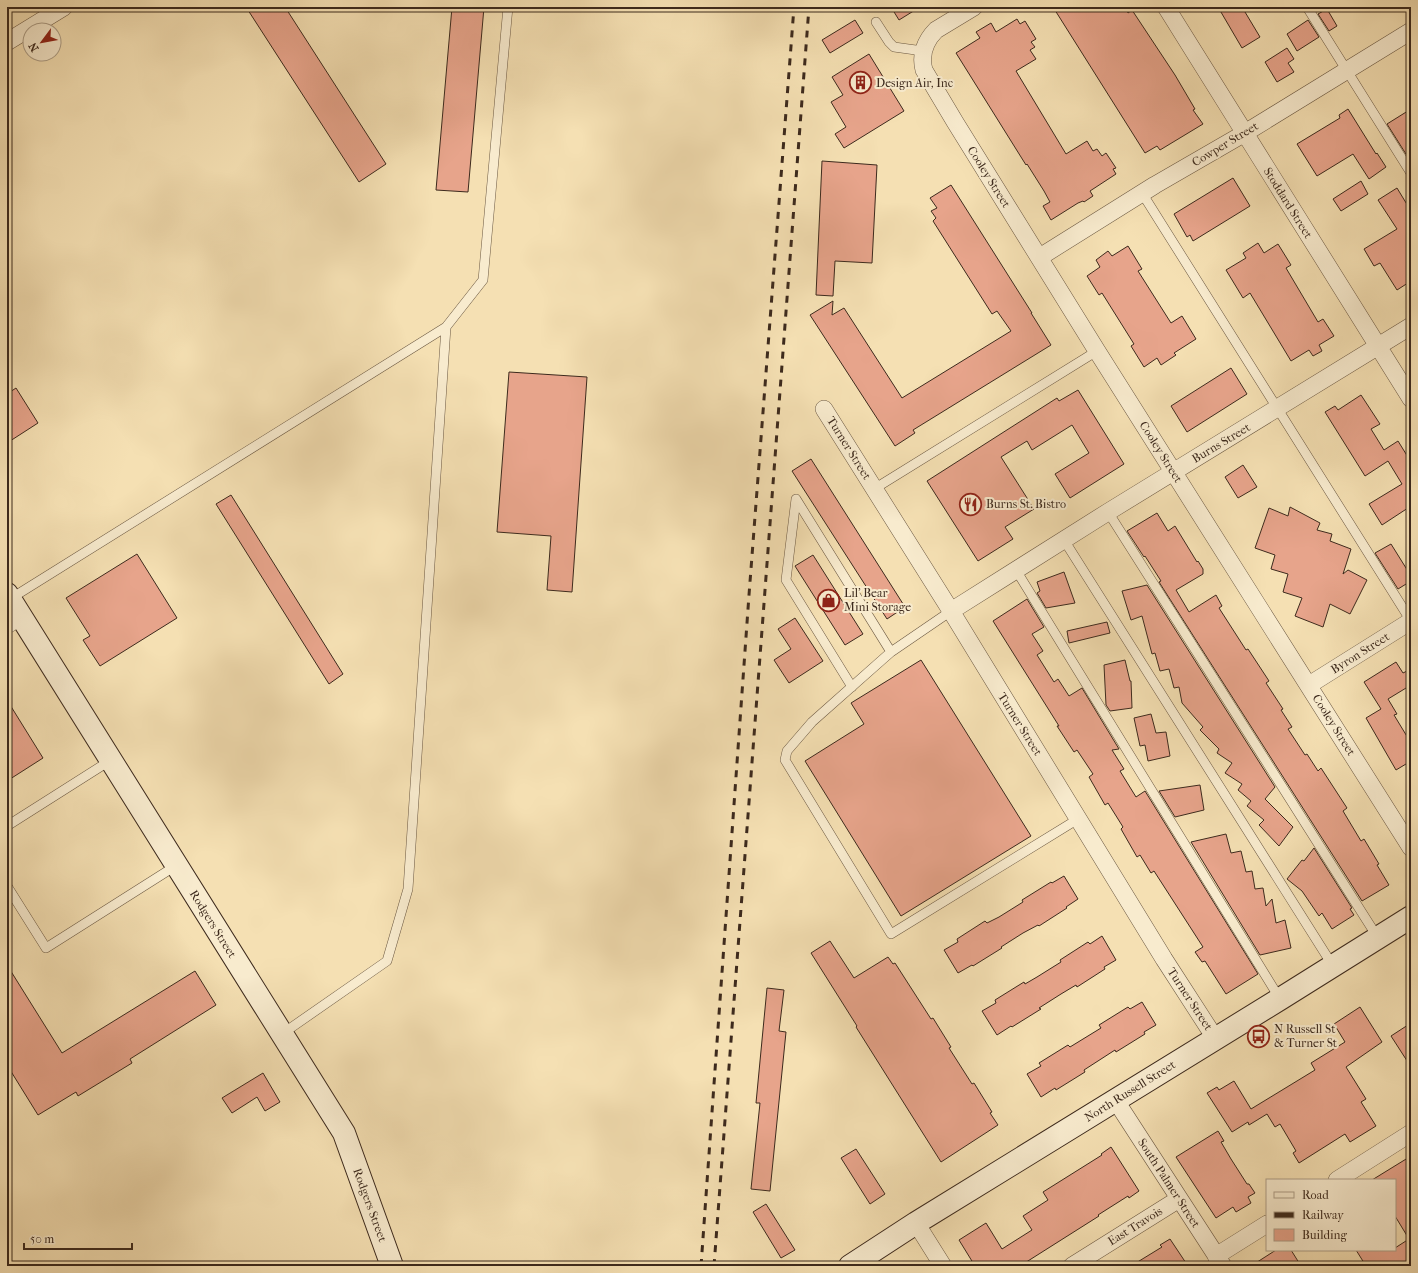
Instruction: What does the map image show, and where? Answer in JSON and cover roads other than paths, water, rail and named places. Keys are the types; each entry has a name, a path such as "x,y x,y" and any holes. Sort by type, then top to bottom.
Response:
{"street":[{"path":"7,42 64,7"},
{"path":"923,51 929,38 936,30 974,7"},
{"name":"Stoddard Street","path":"1166,7 1411,399"},
{"name":"Cowper Street","path":"1040,257 1142,193 1245,133 1411,31"},
{"name":"Cooley Street","path":"923,51 922,60 924,70 955,122 1411,848"},
{"name":"Burns Street","path":"951,611 1108,512 1411,326"},
{"name":"Turner Street","path":"824,409 951,611 1164,959 1215,1038"},
{"name":"Rodgers Street","path":"11,608 111,760 344,1133 392,1266"},
{"name":"Byron Street","path":"1309,686 1411,621"},
{"name":"North Russell Street","path":"850,1266 916,1223 1116,1101 1411,917"},
{"name":"South Palmer Street","path":"1116,1101 1219,1261"},
{"path":"1339,1179 1411,1133"},
{"name":"East Travois","path":"1072,1266 1179,1199"},
{"path":"916,1223 943,1266"},
{"path":"1219,1261 1266,1225"}],"lane":[{"path":"11,608 446,327 483,280 508,7"},
{"path":"1307,7 1411,173"},
{"path":"876,22 894,47 923,51"},
{"path":"1142,193 1411,621"},
{"path":"282,1034 387,961 408,889 446,327"},
{"path":"874,489 1097,350"},
{"path":"852,687 786,580 796,499 891,652"},
{"path":"1108,512 1378,938"},
{"path":"1064,540 1333,966"},
{"path":"1016,570 1280,999"},
{"path":"951,611 891,652 812,722 787,751 785,760 891,934 1078,819"},
{"path":"7,826 111,760"},
{"path":"7,886 46,948 177,865"}],"railway":[{"path":"701,1266 749,595 794,7"},
{"path":"714,1266 809,7"}],"place":[{"name":"Design Air, Inc","path":"861,83"},
{"name":"Burns St. Bistro","path":"971,504"},
{"name":"Lil' Bear Mini Storage","path":"829,600"},
{"name":"N Russell St & Turner St","path":"1258,1036"}]}
